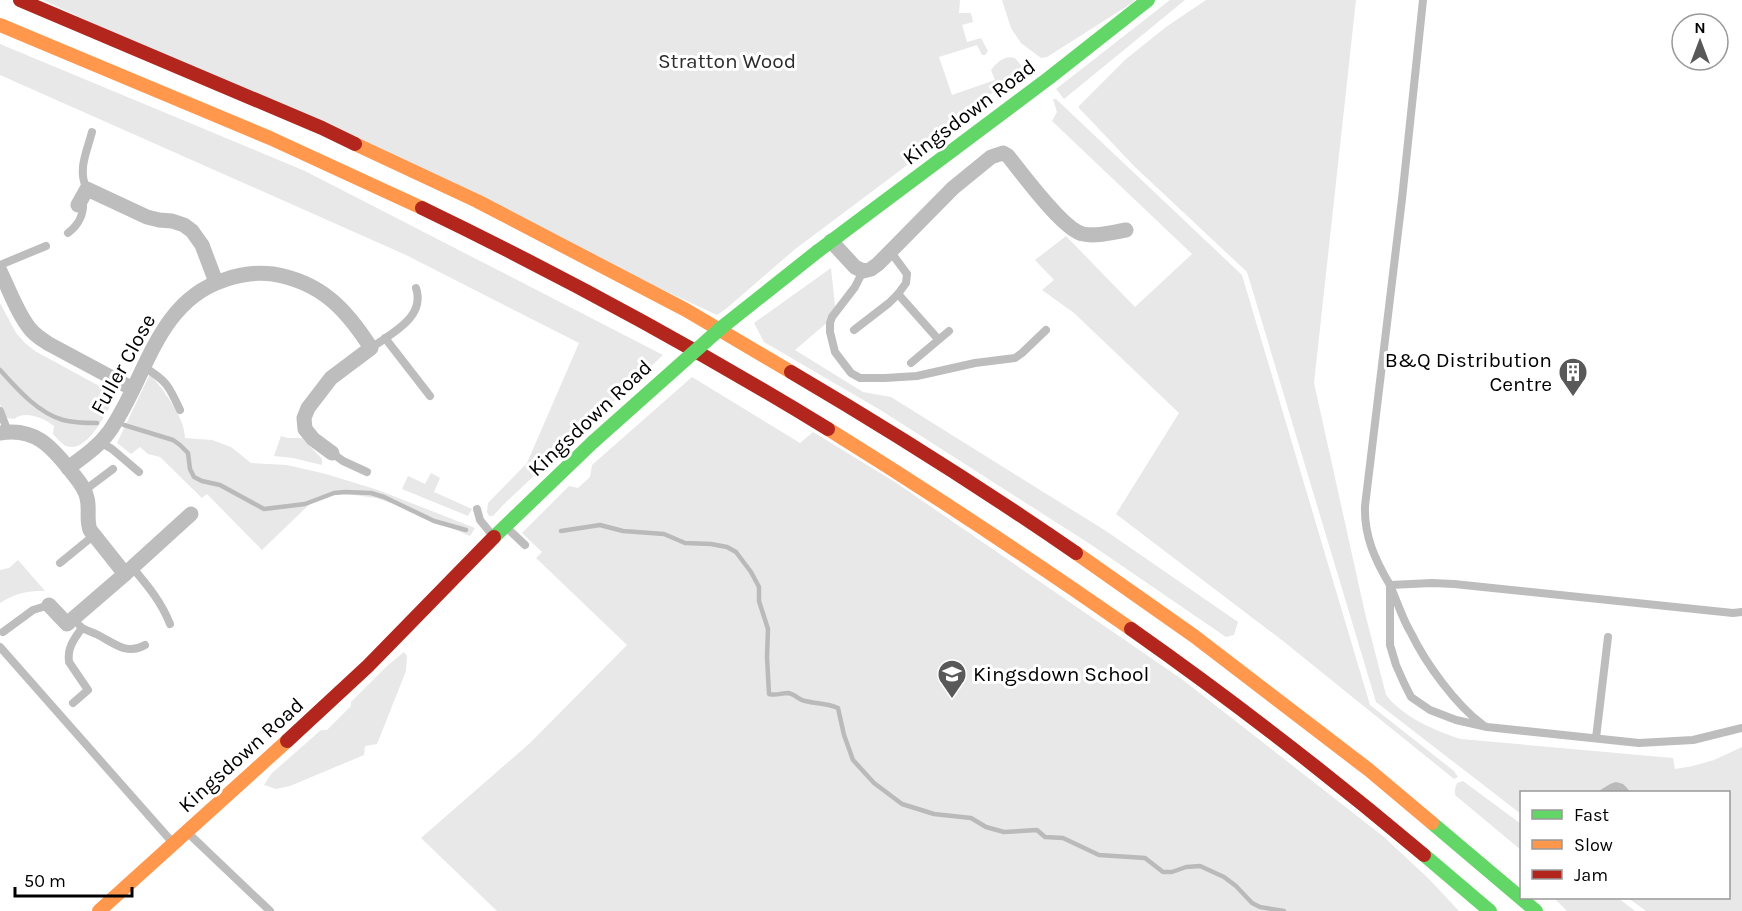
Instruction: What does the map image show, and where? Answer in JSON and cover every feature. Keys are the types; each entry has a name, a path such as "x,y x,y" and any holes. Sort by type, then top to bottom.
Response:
{"main road":[{"path":"20,0 322,128 477,201 686,310 871,419 1008,506 1194,636 1369,770 1520,897"},
{"name":"Kingsdown Road","path":"99,911 330,704 504,526 593,441 721,328 831,241 1049,78 1147,0"},
{"path":"0,25 204,109 394,195 534,264 654,328 837,434 1000,539 1184,667 1361,804 1490,911"},
{"path":"1522,899 1536,911"}],"street":[{"path":"831,241 855,267 863,271 871,269 953,188 991,157 1003,153 1057,214 1081,234 1126,230"},
{"path":"83,197 159,220 184,225 192,231 202,245 216,282"},
{"path":"0,271 22,316 37,336 133,389"},
{"name":"Fuller Close","path":"68,468 91,451 116,421 177,310 197,293 216,282 245,274 262,273 287,277 304,283 337,303 353,321 371,348"},
{"path":"332,453 313,439 305,429 304,418 308,408 331,378 371,348"},
{"path":"4,432 29,434 50,447 85,490 88,506 87,521 93,536 128,570"},
{"path":"49,605 67,624 79,622 128,570 191,514"}],"lane":[{"path":"1423,0 1401,211 1364,522 1379,567 1390,585 1410,633 1463,708 1487,728"},
{"path":"68,233 80,220 84,208 83,164 92,132"},
{"path":"0,265 46,246"},
{"path":"854,330 889,303 906,284 907,274 890,251"},
{"path":"863,271 855,286 832,316 830,323 835,352 851,373 860,378 917,376 975,363 1015,358 1046,330"},
{"path":"371,348 407,321 416,310 418,297 416,288"},
{"path":"898,294 938,339"},
{"path":"911,363 949,331"},
{"path":"385,338 430,396"},
{"path":"144,367 169,386 180,410"},
{"path":"0,411 4,432"},
{"path":"100,442 139,472"},
{"path":"332,453 367,472"},
{"path":"85,490 113,469"},
{"path":"477,509 480,520 494,537"},
{"path":"504,526 525,545"},
{"path":"60,563 93,536"},
{"path":"128,570 154,593 170,624"},
{"path":"1390,585 1454,584 1733,613 1742,612"},
{"path":"1390,585 1390,645 1396,665 1411,697 1430,710 1487,728 1639,742 1693,740 1742,728"},
{"path":"3,632 33,610 49,605"},
{"path":"73,703 88,690 68,657 79,622 124,649 133,650 145,645"},
{"path":"1596,738 1608,637"},
{"path":"0,647 174,844"},
{"path":"187,832 270,911"}],"green space":[{"name":"Stratton Wood","path":"43,0 960,0 959,13 971,13 973,22 962,25 967,42 981,38 988,51 982,55 977,45 939,57 952,95 995,80 991,70 1005,58 1015,58 1021,65 1020,71 965,114 967,120 794,250 717,315"},
{"path":"1002,0 1135,0 1047,57 1041,58 1021,43 1011,28"},
{"path":"1170,0 1185,0 1064,99 1056,89"},
{"path":"1206,0 1356,0 1314,383 1365,613 1386,695 1401,710 1420,722 1461,739 1673,758 1675,769 1714,760 1742,747 1742,911 1646,911 1629,899 1730,899 1730,791 1630,791 1610,784 1599,791 1520,791 1520,813 1376,702 1247,272 1134,166 1079,108 1126,59 1166,27"},
{"path":"0,44 305,171 663,355 493,516 489,516 488,503 527,463 579,343 406,255 0,75"},
{"path":"1053,99 1056,99 1242,275 1370,705 1454,771 1458,777 1454,779 1283,641 1116,514 1179,413 1074,313 1042,290 1054,280 1035,260 1066,236 1135,307 1192,254 1052,121 1057,112"},
{"path":"831,268 836,315 795,350 863,392 891,397 1106,531 1238,622 1234,635 1226,637 1090,544 882,411 764,342 754,323"},
{"path":"0,303 16,333 25,343 35,351 101,387 108,396 109,408 85,442 71,447 64,445 53,434 54,426 40,418 23,415 14,419 7,418 0,404"},
{"path":"150,374 177,413 185,438 212,440 231,447 251,463 287,465 378,490 475,528 470,536 376,498 340,493 316,498 262,550 207,494 202,498 160,457 148,454 140,447 131,454 117,443"},
{"path":"692,377 800,443 813,432 895,482 1183,680 1384,837 1459,911 497,911 421,838 530,743 627,645 536,558 542,552 522,533 569,486 578,488 590,477 592,465"},
{"path":"281,436 302,438 322,459 322,465 274,456"},
{"path":"431,473 440,478 434,492 472,509 468,516 402,489 408,476 425,484"},
{"path":"18,560 45,591 21,593 0,603 0,570 9,568"},
{"path":"404,652 407,656 406,671 377,744 365,746 364,755 290,786 276,789 264,785 271,774 321,730 327,730 351,706 351,702"},
{"path":"1463,781 1520,823 1520,849 1455,795 1457,783"},
{"path":"1555,899 1619,899 1635,911 1567,911"}],"shaded area":[{"path":"1616,782 1623,784 1630,791 1599,791"}],"waterway":[{"path":"0,370 28,400 54,417 80,423 97,423"},
{"path":"124,425 173,440 188,453 190,469 194,477 220,485 264,509 305,504 334,493 371,493 434,521 466,530"},
{"path":"561,531 600,525 623,531 664,534 685,543 711,544 727,547 736,552 759,587 759,601 768,629 769,694 788,693 803,700 838,708 853,760 874,783 902,804 934,814 971,818 986,827 1004,832 1037,830 1045,837 1063,838 1099,855 1145,858 1163,872 1200,866 1224,877 1252,903 1260,907 1284,911"}],"traffic: fast":[{"path":"818,251 1049,78 1148,0"},
{"path":"593,442 721,328 818,251"},
{"path":"494,537 593,442"},
{"path":"1432,823 1520,897"},
{"path":"1424,855 1490,911"},
{"path":"1522,899 1536,911"}],"traffic: slow":[{"path":"0,25 270,138 422,208"},
{"path":"355,144 477,201 686,310 791,372"},
{"path":"828,429 981,527 1131,629"},
{"path":"1076,553 1194,636 1369,770 1432,823"},
{"path":"99,911 287,741"}],"traffic: jam":[{"path":"20,0 355,144"},
{"path":"422,208 628,314 828,429"},
{"path":"791,372 935,460 1076,553"},
{"path":"287,741 368,666 494,537"},
{"path":"1131,629 1280,739 1424,855"}],"place":[{"name":"B&Q Distribution Centre","path":"1573,398"},
{"name":"Kingsdown School","path":"952,700"}]}
